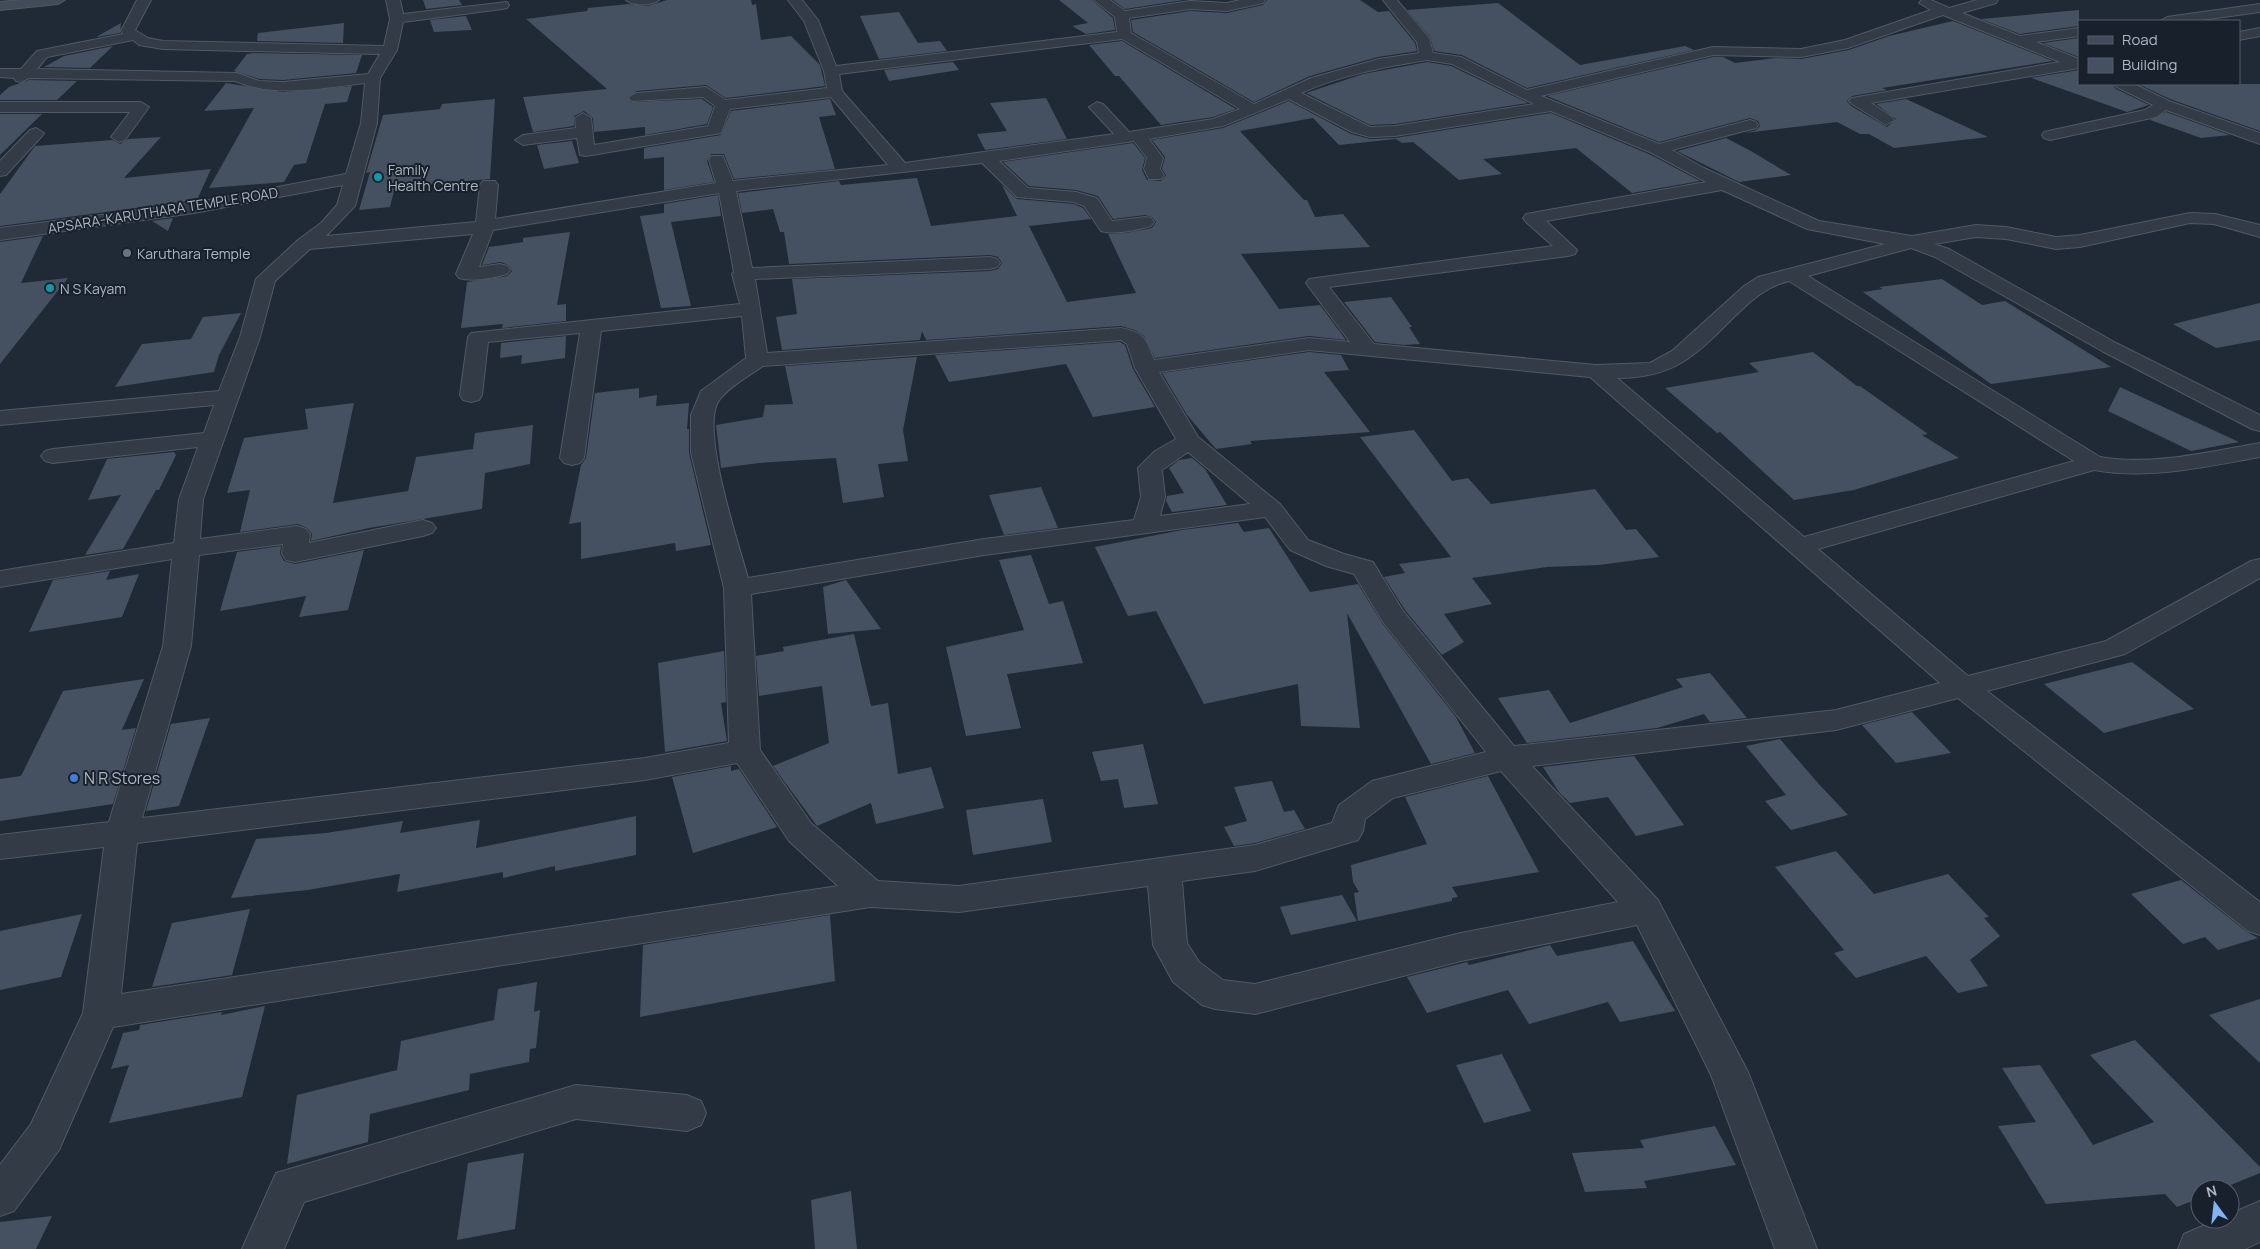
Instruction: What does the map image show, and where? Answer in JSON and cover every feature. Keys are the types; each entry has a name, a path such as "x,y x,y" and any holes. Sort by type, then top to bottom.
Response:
{"main road":[{"path":"0,6 58,0"}],"street":[{"path":"161,0 143,1 128,31 144,42 390,50"},
{"path":"0,1197 45,1137 101,1013 122,831 177,646 191,499 211,439 250,337 266,279 327,227 346,206 369,123 373,78 390,50 397,19 393,0"},
{"path":"633,0 652,0"},
{"path":"795,0 811,20 832,71 835,92 902,169"},
{"path":"1101,0 1122,15 1190,5 1227,7 1258,0"},
{"path":"1390,0 1424,42 1427,56"},
{"path":"1920,0 2078,64"},
{"path":"1524,95 1713,52 1801,52 1848,44 1946,11 1991,0"},
{"path":"397,19 502,5"},
{"path":"2173,20 2260,8"},
{"path":"1122,15 1124,35"},
{"path":"2018,40 2078,32"},
{"path":"2240,36 2260,32"},
{"path":"832,71 1124,35 1253,110"},
{"path":"5,97 42,54 134,36"},
{"path":"305,244 485,227 726,187 902,169 1217,123 1253,110 1316,82 1379,63 1427,56 1456,60 1524,95 1658,149 1698,172 1813,225 1844,232 1912,242 1942,253 2109,347 2260,424"},
{"path":"1886,120 1856,101 2078,64"},
{"path":"0,73 237,77 258,85 283,86 373,78"},
{"path":"2124,85 2164,104 2260,139"},
{"path":"637,98 706,92 723,105 835,92"},
{"path":"1290,94 1358,129 1370,132 1395,131 1552,106"},
{"path":"5,97 141,107 118,137"},
{"path":"2050,135 2150,114 2164,104"},
{"path":"523,140 583,125 586,151 715,130 723,105"},
{"path":"1097,107 1155,158 1152,169 1155,175"},
{"path":"1658,149 1750,125"},
{"path":"0,171 36,133"},
{"path":"986,158 1023,194 1076,198 1091,202 1107,227 1145,222"},
{"path":"717,160 726,187 742,274 751,310 757,360"},
{"name":"APSARA-KARUTHARA TEMPLE ROAD","path":"0,234 194,208 355,178"},
{"path":"1366,349 1316,283 1568,250 1532,218 1726,184"},
{"path":"489,185 485,227 466,274 500,270"},
{"path":"1146,368 1309,344 1596,371 1627,372 1657,368 1675,360 1751,290 1765,281 1912,242 1976,231 2006,233 2056,243 2080,241 2190,218 2215,219 2260,231"},
{"path":"742,274 990,264"},
{"path":"1790,273 2093,463 2123,468 2177,465 2260,450"},
{"path":"471,395 478,336 751,310"},
{"path":"572,458 592,325"},
{"path":"870,894 800,832 745,751 737,588 703,453 702,415 709,396 757,360 1121,334 1131,336 1137,343 1146,368 1189,440 1271,509 1299,545 1335,560 1364,568 1393,616 1507,758 1646,910 1729,1072 1796,1249"},
{"path":"1596,371 1963,687 2260,921"},
{"path":"0,418 228,397"},
{"path":"53,456 211,439"},
{"path":"1145,525 1153,497 1150,468 1163,456 1189,440"},
{"path":"1799,546 2093,463"},
{"path":"737,588 984,547 1271,509"},
{"path":"0,580 187,549 297,534 295,554 423,528"},
{"path":"101,1013 870,894 959,899 1255,858 1347,831 1350,813 1383,789 1507,758 1836,720 2116,648 2260,567"},
{"path":"0,846 646,769 745,751"},
{"path":"1164,871 1170,945 1186,972 1215,994 1255,999 1461,947 1646,910"},
{"path":"262,1249 290,1187 576,1102 687,1113"},
{"path":"2199,1249 2260,1221"}],"building":[{"path":"423,0 459,0 462,5 426,9"},
{"path":"667,0 751,0 752,5 756,4 761,40 791,36 820,65 825,86 726,98 706,85 637,91 628,97 631,102 702,99 713,107 707,124 645,135 645,127 594,132 593,118 584,111 574,116 574,126 533,132 523,97 607,89 526,19 587,11 588,8 629,4 648,6"},
{"path":"1059,0 1092,0 1113,18 1115,30 1086,34 1072,26 1088,23"},
{"path":"1113,0 1184,0 1125,9"},
{"path":"1267,0 1360,0 1378,12 1389,11 1415,43 1417,51 1378,57 1310,76 1254,102 1133,32 1131,20 1190,11 1227,13 1263,5"},
{"path":"1498,3 1580,65 1685,46 1694,50 1527,88 1462,55 1434,51 1430,37 1407,10"},
{"path":"2079,10 2078,26 2020,34 1981,19"},
{"path":"899,12 918,43 940,41 947,51 879,59 860,16"},
{"path":"466,16 472,30 434,32 430,20"},
{"path":"1953,21 2053,61 1882,88 1887,90 1852,96 1847,101 1851,106 1887,127 1896,119 1876,104 1906,99 1988,137 1894,148 1869,134 1860,134 1837,122 1745,133 1756,130 1760,126 1758,121 1750,118 1659,142 1547,96 1713,57 1723,57 1735,63 1776,58 1801,59 1849,50 1889,36"},
{"path":"121,23 120,33 96,37"},
{"path":"344,23 343,43 257,41 258,33"},
{"path":"2078,38 2078,57 2043,43"},
{"path":"1122,41 1236,109 1213,117 1161,125 1119,76 1115,76 1089,45"},
{"path":"113,46 90,68 44,67 64,56"},
{"path":"247,54 362,55 356,73 283,80 259,79 234,71"},
{"path":"953,62 959,70 889,81 884,70"},
{"path":"1427,62 1451,66 1528,103 1395,124 1370,125 1306,93 1363,74"},
{"path":"2078,70 2078,85 2113,85 2116,89 2149,105 2127,112 2031,78"},
{"path":"29,80 77,81 57,100 0,100 0,95 9,87"},
{"path":"226,83 283,92 352,86 347,102 325,104 306,163 294,165 284,182 209,188 254,108 204,111"},
{"path":"2260,84 2260,131 2170,99 2140,85"},
{"path":"1046,98 1067,139 985,150 977,134 1007,131 990,103"},
{"path":"495,99 490,179 395,187 390,207 359,210 370,172 366,173 383,115 440,109 442,104"},
{"path":"830,99 836,115 819,117 835,169 734,179 724,154 711,154 707,161 714,182 664,190 664,157 644,159 644,148 721,135 731,111"},
{"path":"1289,101 1351,134 1370,139 1395,138 1551,113 1651,155 1700,181 1632,193 1576,148 1483,159 1502,174 1459,180 1413,142 1402,143 1396,139 1339,145 1313,118 1240,131 1304,200 1307,200 1315,217 1343,214 1370,247 1241,254 1279,309 1320,305 1346,340 1309,336 1155,358 1144,336 1135,330 1121,326 926,340 922,331 920,340 782,350 776,317 797,314 792,279 990,271 998,269 1002,263 998,257 990,255 789,264 784,232 780,232 773,209 742,213 738,193 839,181 841,185 917,178 931,226 1017,216 1002,185 1017,199 1074,204 1083,208 1091,219 1029,226 1067,302 1136,293 1108,234 1152,228 1156,222 1152,217 1145,215 1113,219 1098,196 1076,190 1029,186 1003,162 1133,143 1145,158 1142,170 1147,180 1161,181 1166,175 1162,169 1165,157 1152,140 1223,128"},
{"path":"2166,112 2230,135 2201,138 2150,120"},
{"path":"0,114 42,114 0,155"},
{"path":"161,137 124,178 211,169 197,200 0,226 0,194 35,146 113,140 120,144 128,139"},
{"path":"1726,138 1791,175 1739,182 1677,151"},
{"path":"572,141 579,163 544,169 537,145"},
{"path":"718,195 721,216 671,222 691,306 661,308 640,216 664,213 664,204"},
{"path":"173,218 168,231 152,221"},
{"path":"570,232 557,305 566,304 566,321 502,328 503,324 461,328 467,282 507,276 512,271 508,265 501,262 482,265 489,247 523,242 523,238"},
{"path":"43,236 21,283 68,278 0,364 0,242"},
{"path":"1942,279 1982,305 2005,301 2111,367 1991,384 1863,292 1883,289 1879,287"},
{"path":"1391,297 1412,327 1409,327 1420,344 1404,345 1375,342 1344,302"},
{"path":"2260,303 2260,340 2216,348 2173,324"},
{"path":"241,313 219,355 214,372 115,387 142,344 191,339 203,317"},
{"path":"566,336 565,358 521,364 522,355 500,358 501,343"},
{"path":"1120,342 1125,345 1133,369 1155,407 1093,417 1066,364 949,382 935,355"},
{"path":"1309,352 1341,355 1349,370 1324,372 1370,432 1250,441 1252,444 1216,449 1187,415 1162,373"},
{"path":"1813,352 1857,386 1860,386 1928,434 1922,435 1959,458 1854,490 1794,500 1720,432 1717,433 1665,388 1759,372 1749,363"},
{"path":"917,357 903,430 908,461 878,464 884,497 843,503 836,458 759,463 721,468 716,425 763,417 765,405 793,404 785,366"},
{"path":"2120,387 2239,442 2191,451 2108,411"},
{"path":"639,388 639,398 657,395 656,406 689,403 687,429 689,429 689,453 711,545 676,551 675,543 581,559 581,522 569,524 581,465 586,458 595,393"},
{"path":"354,403 333,503 408,491 416,457 473,449 475,433 533,425 530,464 485,473 482,509 369,528 311,541 312,534 307,528 298,524 240,532 250,490 227,493 244,438 308,429 305,409"},
{"path":"1414,430 1452,481 1468,478 1491,504 1595,489 1626,530 1636,529 1659,557 1599,565 1547,567 1472,578 1492,604 1444,614 1464,642 1442,655 1405,610 1384,577 1405,573 1399,564 1451,557 1360,437"},
{"path":"174,452 176,455 159,490 156,490 123,549 85,555 121,495 88,500 107,459"},
{"path":"1192,458 1205,469 1227,505 1172,512 1166,501 1167,496 1184,493 1169,468 1179,460"},
{"path":"1041,487 1058,528 1004,535 989,495"},
{"path":"1238,523 1244,532 1269,528 1310,592 1358,584 1382,623 1456,717 1475,753 1431,764 1347,613 1360,728 1301,726 1298,684 1204,704 1156,611 1128,616 1095,547 1182,530"},
{"path":"281,546 280,554 284,561 295,564 364,550 348,610 299,617 306,596 220,611 237,552"},
{"path":"1031,555 1049,604 1063,601 1083,663 1007,674 1021,728 966,736 946,647 1024,630 999,560"},
{"path":"110,571 106,580 139,574 122,617 29,632 53,580"},
{"path":"846,580 881,629 828,634 823,587"},
{"path":"854,634 871,706 888,703 898,774 931,767 944,808 876,824 871,803 817,826 773,766 829,743 822,686 759,696 756,656 784,651 783,647"},
{"path":"724,651 726,702 721,703 727,741 665,752 658,663"},
{"path":"2132,662 2194,709 2104,733 2044,684"},
{"path":"1710,673 1747,718 1710,722 1704,714 1657,728 1527,743 1498,698 1549,690 1570,723 1683,687 1676,679"},
{"path":"144,679 122,730 136,728 113,804 0,821 0,779 21,776 63,691"},
{"path":"1912,712 1951,753 1896,763 1862,725"},
{"path":"210,718 179,806 146,811 171,724"},
{"path":"1780,739 1848,815 1791,830 1765,801 1786,795 1746,746"},
{"path":"1143,744 1158,804 1124,808 1118,779 1101,781 1092,752"},
{"path":"1634,756 1684,825 1636,836 1608,797 1570,803 1559,792 1543,767"},
{"path":"731,766 731,771 739,769 777,827 693,853 672,777"},
{"path":"1488,776 1539,872 1452,887 1458,897 1452,898 1452,901 1358,921 1354,893 1359,892 1353,882 1351,865 1427,844 1405,797"},
{"path":"1272,781 1284,812 1294,810 1305,829 1255,843 1234,846 1224,827 1247,821 1234,787"},
{"path":"1043,799 1052,842 973,855 966,810"},
{"path":"636,816 636,855 555,871 555,866 503,878 503,872 397,892 400,874 308,890 231,898 256,839 326,833 403,821 400,833 480,820 476,848"},
{"path":"1836,851 1874,894 1948,874 1989,917 1984,918 2000,936 1970,960 1988,986 1958,993 1926,956 1856,978 1834,953 1844,950 1775,867"},
{"path":"2181,880 2247,932 2258,938 2218,950 2205,937 2183,944 2131,894"},
{"path":"1342,895 1357,921 1291,935 1280,907"},
{"path":"250,909 232,975 152,987 172,923"},
{"path":"82,914 61,977 0,990 0,931"},
{"path":"830,915 835,981 640,1017 643,945"},
{"path":"1633,941 1675,1011 1620,1022 1608,1002 1529,1024 1508,990 1427,1013 1407,977 1467,962 1469,965 1550,945 1557,956"},
{"path":"537,982 534,1012 540,1010 536,1048 530,1049 529,1062 470,1074 469,1090 370,1114 368,1142 287,1164 297,1095 397,1070 401,1041 494,1020 498,989"},
{"path":"2260,999 2260,1063 2209,1015"},
{"path":"265,1006 242,1097 109,1123 129,1065 111,1069 123,1033 139,1030 140,1025 222,1012 221,1015"},
{"path":"2135,1040 2260,1167 2260,1173 2240,1181 2240,1179 2190,1179 2190,1202 2177,1207 2165,1194 2046,1204 1998,1126 2036,1122 2002,1068 2040,1065 2093,1145 2154,1122 2090,1055"},
{"path":"1502,1054 1531,1111 1484,1123 1456,1065"},
{"path":"1715,1126 1736,1165 1644,1181 1647,1188 1585,1192 1572,1153 1644,1148 1640,1140"},
{"path":"524,1153 515,1229 457,1240 468,1163"},
{"path":"851,1191 857,1249 815,1249 811,1200"},
{"path":"52,1216 36,1249 0,1249 0,1222"}],"place":[{"name":"Family Health Centre","path":"378,177"},
{"name":"Karuthara Temple","path":"127,253"},
{"name":"N S Kayam","path":"50,288"},
{"name":"N R Stores","path":"74,778"}]}
